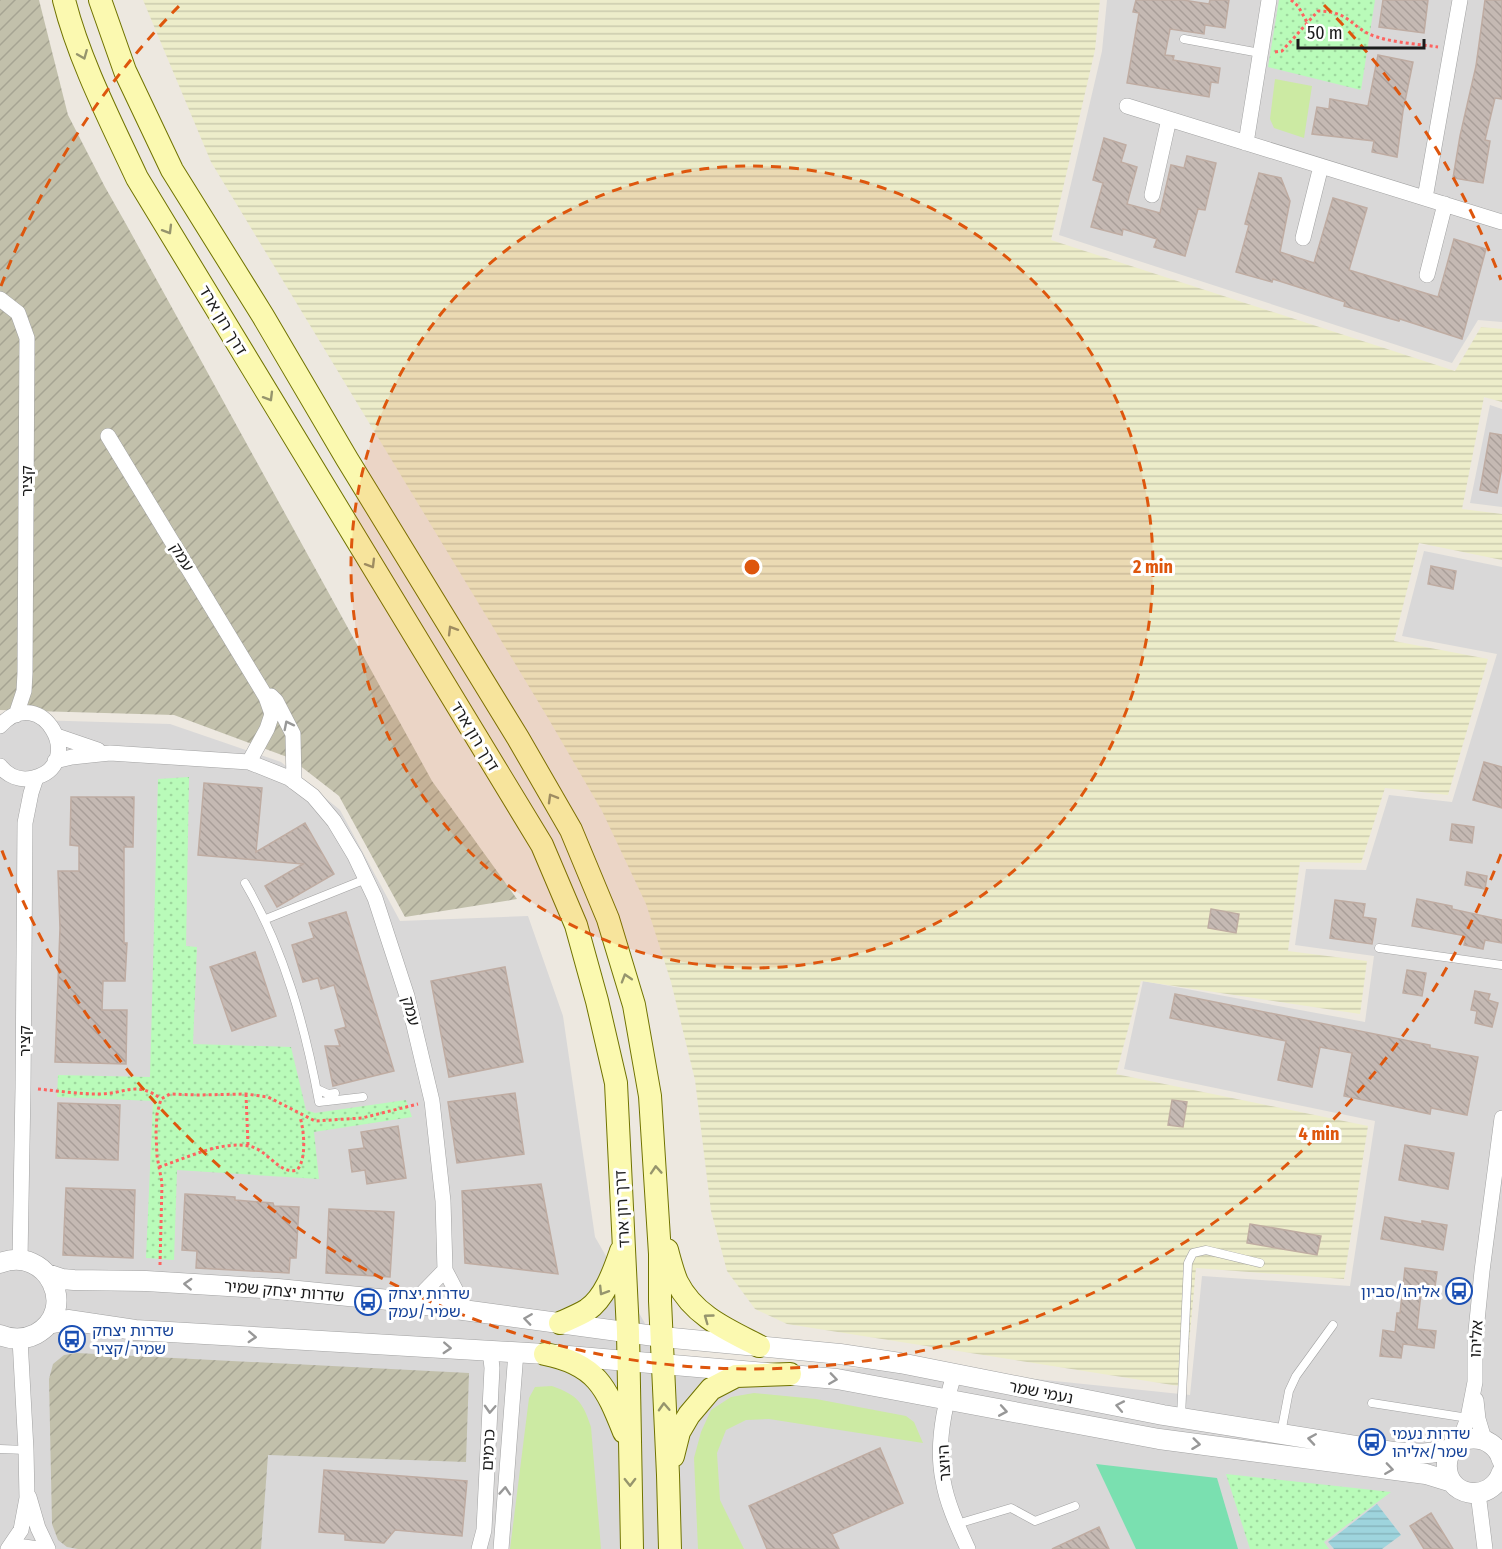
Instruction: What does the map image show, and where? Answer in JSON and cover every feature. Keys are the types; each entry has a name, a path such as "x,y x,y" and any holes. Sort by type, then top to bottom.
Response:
{"main road":[{"name":"דרך רון ארד","path":"64,0 69,19 105,110 137,178 542,845 576,926 597,1001 616,1083 628,1332 632,1549"},
{"path":"100,0 125,71 172,170 518,738 571,830 608,919 634,1005 650,1096 659,1228 670,1549"},
{"path":"659,1228 677,1282 689,1300 713,1322 759,1346"},
{"path":"560,1323 588,1309 599,1298 616,1266 624,1241"},
{"path":"545,1354 564,1358 580,1365 597,1378 609,1396 629,1444"},
{"path":"668,1475 679,1432 689,1415 711,1389 736,1376 790,1374"}],"street":[{"path":"1246,143 1269,0"},
{"path":"1425,198 1460,0"},
{"path":"1127,106 1502,222"},
{"path":"1152,195 1169,119"},
{"path":"1303,238 1321,166"},
{"path":"1427,275 1445,204"},
{"name":"קציר","path":"0,299 18,313 27,338 25,673 24,691 16,715"},
{"name":"עמק","path":"108,436 266,697 272,714 267,729 249,762"},
{"name":"קציר","path":"25,673 33,703 40,716 48,722 57,736"},
{"name":"עמק","path":"255,678 276,701 293,734 294,782"},
{"path":"0,726 16,715 40,716"},
{"path":"6,771 19,779 36,778 44,774 56,761 59,744 57,736"},
{"name":"עמק","path":"57,736 110,753"},
{"name":"עמק","path":"56,761 110,753 249,762 289,778 313,796 334,821 355,856 375,898 407,996 432,1101 443,1201 445,1270 466,1310"},
{"name":"קציר","path":"6,771 18,792 25,824"},
{"name":"קציר","path":"20,1259 25,824 27,807 36,778"},
{"name":"אליהו","path":"1495,1448 1478,1419 1474,1382 1475,1341 1482,1270 1498,1180 1502,1118"},
{"path":"0,1263 20,1259"},
{"name":"שדרות יצחק שמיר","path":"20,1259 30,1261 47,1274 62,1279 278,1289 413,1303 628,1332"},
{"path":"413,1303 445,1270"},
{"path":"0,1335 20,1339 40,1331 48,1324 56,1304 53,1283 47,1274"},
{"path":"48,1324 68,1320 135,1330 628,1360"},
{"name":"נעמי שמר","path":"628,1332 880,1360 1181,1418 1394,1452 1430,1454 1476,1437 1495,1448"},
{"path":"9,1549 24,1520 27,1486 20,1339"},
{"name":"כרמים","path":"479,1549 484,1530 492,1368 490,1350"},
{"name":"כרמים","path":"501,1549 516,1352"},
{"name":"נעמי שמר","path":"628,1360 837,1379 1158,1439 1426,1474 1452,1482 1464,1491 1494,1483"},
{"name":"היוצר","path":"954,1375 946,1400 940,1457 942,1478 968,1549"},
{"name":"אליהו","path":"1456,1445 1468,1418 1474,1382"},
{"path":"1452,1482 1447,1465 1456,1445"},
{"path":"1485,1549 1494,1483"},
{"path":"27,1486 38,1528 48,1549"},
{"path":"9,1549 24,1547 38,1549"}],"lane":[{"path":"1184,39 1260,53"},
{"path":"266,919 366,879"},
{"path":"244,883 266,919 291,988 307,1042 319,1102 363,1097"},
{"path":"1379,948 1502,965"},
{"path":"317,1089 328,1094 335,1093"},
{"path":"1181,1418 1188,1263 1193,1253 1206,1250 1260,1263"},
{"path":"1281,1434 1289,1391 1296,1376 1333,1325"},
{"path":"1372,1403 1468,1418"},
{"path":"0,1449 26,1450"},
{"path":"957,1524 1011,1508 1035,1521 1075,1506"}],"path":[{"path":"1291,0 1298,6 1307,22"},
{"path":"1260,53 1282,51 1318,11 1332,11 1347,17 1361,30 1377,37 1451,49"},
{"path":"23,1088 101,1094 137,1088 152,1092 161,1099"},
{"path":"160,1282 162,1183 156,1133 161,1099 170,1094 246,1094 268,1097 315,1121 362,1118 432,1101"},
{"path":"246,1094 248,1146"},
{"path":"159,1167 227,1146 248,1146 285,1170 297,1170 302,1165 303,1155 300,1115"}],"shaded area":[{"path":"0,0 39,0 68,115 105,187 432,781 517,899 405,917 339,796 290,758 174,715 0,710"},
{"path":"1107,0 1502,0 1502,322 1478,320 1452,363 1059,235 1102,51"},
{"path":"1490,405 1502,409 1502,507 1470,503"},
{"path":"1424,551 1502,567 1502,1549 0,1549 0,719 170,724 281,762 340,810 400,921 528,916 563,1016 595,1237 672,1370 928,1368 1190,1395 1202,1276 1350,1286 1375,1121 1124,1069 1143,981 1365,1022 1374,956 1295,945 1306,869 1366,870 1389,795 1452,802 1497,654 1402,636"},
{"path":"77,1353 469,1373 466,1462 268,1455 261,1549 78,1549 67,1547 58,1540 52,1524 49,1379 53,1364 64,1355"}],"green space":[{"path":"143,0 1100,0 1095,50 1051,240 1455,371 1481,327 1502,329 1502,402 1484,397 1462,509 1502,514 1502,560 1419,543 1394,641 1488,659 1448,795 1385,788 1361,863 1300,862 1288,951 1367,961 1360,1014 1141,981 1116,1074 1368,1126 1344,1279 1196,1268 1185,1387 787,1324 755,1309 727,1271 711,1211 695,1080 671,982 646,904 602,811 548,718 211,162"},
{"path":"1279,0 1375,0 1361,90 1268,67"},
{"path":"1275,79 1312,86 1304,138 1274,128 1270,119"},
{"path":"189,777 186,946 197,947 193,1044 291,1047 306,1110 315,1113 406,1100 412,1117 314,1132 319,1179 177,1170 174,1260 146,1258 153,1101 57,1097 58,1075 150,1077 158,779"},
{"path":"552,1386 578,1400 591,1427 601,1549 510,1549 529,1398 535,1387"},
{"path":"754,1393 816,1399 906,1416 914,1422 923,1443 769,1419 746,1420 726,1430 717,1453 720,1500 744,1549 698,1549 694,1458 701,1432 711,1410 731,1397"},
{"path":"1096,1464 1217,1478 1238,1549 1136,1549"},
{"path":"1226,1474 1391,1492 1324,1542 1329,1549 1250,1549"}],"water":[{"path":"1377,1504 1401,1535 1382,1549 1334,1549 1328,1542"}],"building":[{"path":"1136,0 1183,0 1209,4 1210,0 1229,0 1225,28 1205,25 1204,34 1170,29 1165,55 1174,56 1173,60 1220,68 1218,83 1211,82 1209,97 1127,83 1139,13 1133,12"},
{"path":"1383,0 1428,0 1424,33 1379,27"},
{"path":"1485,0 1502,0 1502,99 1495,98 1485,140 1490,141 1483,183 1453,178 1476,66"},
{"path":"1378,55 1413,62 1397,157 1372,152 1374,141 1312,134 1317,107 1329,109 1330,99 1368,106"},
{"path":"1104,138 1126,145 1121,162 1137,167 1127,204 1160,213 1171,165 1184,168 1187,156 1216,163 1205,210 1198,209 1185,256 1154,247 1157,239 1123,229 1122,235 1091,227 1103,183 1093,180"},
{"path":"1259,173 1281,178 1290,201 1280,252 1314,263 1333,198 1367,208 1349,270 1438,297 1454,239 1486,249 1462,339 1400,319 1399,321 1344,306 1345,302 1273,279 1272,282 1236,272 1249,225 1245,224"},
{"path":"1490,433 1502,435 1502,467 1497,493 1480,490"},
{"path":"1431,566 1456,571 1453,589 1428,584"},
{"path":"1484,762 1502,767 1502,808 1473,800"},
{"path":"204,783 262,788 256,852 305,823 334,874 277,907 265,886 303,864 198,855"},
{"path":"71,797 134,797 133,847 124,847 124,943 127,943 125,981 103,981 102,1010 127,1010 126,1064 55,1062 60,928 58,871 79,871 79,846 70,845"},
{"path":"1452,824 1474,827 1472,843 1450,840"},
{"path":"1467,872 1487,876 1485,889 1465,885"},
{"path":"1417,899 1502,920 1502,943 1485,940 1483,949 1464,945 1466,936 1412,926"},
{"path":"1335,900 1365,904 1363,917 1376,919 1372,944 1330,938"},
{"path":"1211,909 1239,914 1236,933 1208,928"},
{"path":"346,912 394,1071 333,1086 325,1046 340,1046 335,1030 346,1027 334,985 321,989 318,978 303,982 292,945 314,938 309,923"},
{"path":"255,952 276,1016 232,1031 210,967"},
{"path":"505,967 523,1062 449,1077 431,981"},
{"path":"1407,970 1426,973 1422,996 1403,993"},
{"path":"1475,991 1490,994 1488,1000 1498,1003 1492,1027 1475,1023 1477,1011 1471,1010"},
{"path":"1175,994 1430,1045 1430,1048 1478,1057 1467,1115 1431,1108 1430,1114 1344,1096 1352,1053 1320,1047 1312,1087 1278,1080 1286,1041 1170,1018"},
{"path":"515,1093 524,1154 457,1163 448,1102"},
{"path":"1172,1100 1187,1102 1183,1127 1168,1125"},
{"path":"58,1103 120,1105 118,1160 56,1158"},
{"path":"398,1126 406,1178 367,1184 365,1170 352,1172 349,1150 364,1148 361,1132"},
{"path":"1405,1145 1454,1153 1448,1189 1399,1180"},
{"path":"541,1184 558,1274 465,1263 462,1191"},
{"path":"66,1188 135,1190 133,1258 63,1255"},
{"path":"185,1194 235,1197 235,1200 299,1207 296,1258 290,1258 289,1273 196,1268 197,1251 182,1250"},
{"path":"329,1209 394,1212 390,1277 326,1273"},
{"path":"1385,1217 1422,1224 1422,1221 1447,1225 1443,1250 1381,1239"},
{"path":"1250,1224 1321,1236 1317,1255 1247,1243"},
{"path":"1405,1268 1437,1272 1434,1294 1421,1293 1417,1329 1436,1331 1434,1348 1403,1344 1401,1358 1380,1356 1383,1330 1395,1332 1397,1313 1400,1313"},
{"path":"880,1448 903,1503 832,1534 839,1549 767,1549 749,1506"},
{"path":"324,1470 467,1481 462,1536 395,1530 384,1543 345,1540 345,1534 319,1532"},
{"path":"1431,1513 1453,1549 1424,1549 1410,1526"},
{"path":"1099,1527 1109,1549 1052,1549"}],"place":[{"name":"אליהו/סביון","path":"1459,1291"},
{"name":"שדרות יצחק שמיר/עמק","path":"368,1302"},
{"name":"שדרות יצחק שמיר/קציר","path":"72,1339"},
{"name":"שדרות נעמי שמר/אליהו","path":"1372,1442"}]}
